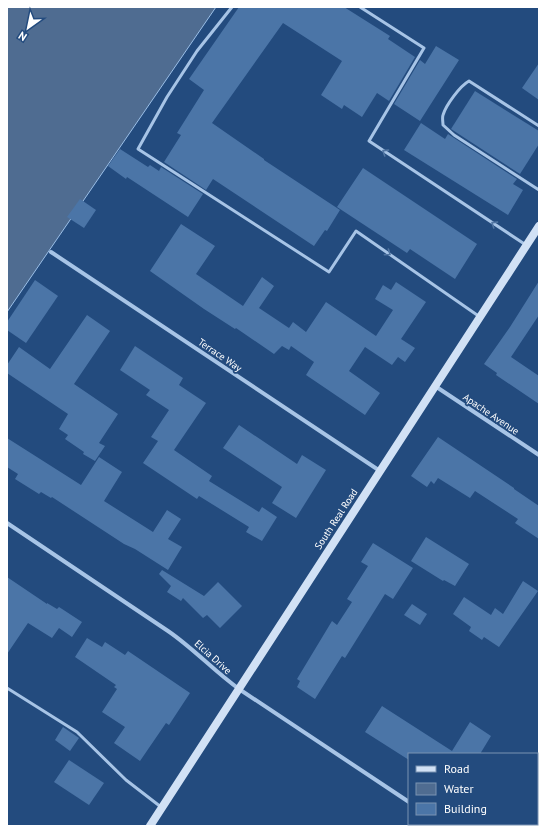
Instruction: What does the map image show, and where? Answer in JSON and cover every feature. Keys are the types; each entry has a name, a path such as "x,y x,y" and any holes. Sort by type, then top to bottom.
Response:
{"street":[{"name":"South Real Road","path":"151,826 238,689 539,226"},
{"name":"Terrace Way","path":"51,252 380,471"},
{"name":"Apache Avenue","path":"435,386 539,455"},
{"name":"Elcia Drive","path":"7,523 174,634 238,689 408,801"}],"lane":[{"path":"232,7 197,51 167,97 138,149 329,272 356,231 480,317"},
{"path":"360,7 424,48 368,141 526,245"},
{"path":"539,126 469,81 464,84 448,106 443,116 443,125 454,135 539,190"},
{"path":"7,688 77,732 126,780 162,808"}],"water":[{"path":"7,7 216,7 7,312"}],"building":[{"path":"239,7 344,7 390,36 388,39 415,57 389,101 377,93 362,117 344,105 342,109 321,95 342,61 283,23 212,123 264,160 340,210 327,231 325,230 314,246 213,179 206,190 164,162 181,135 177,133 204,90 189,79"},
{"path":"436,46 459,60 420,121 394,104 420,60 425,64"},
{"path":"539,63 539,100 522,88"},
{"path":"475,91 539,131 539,144 520,174 451,129"},
{"path":"421,123 445,139 448,134 517,179 513,184 523,190 508,215 404,150"},
{"path":"120,149 148,167 150,165 159,171 161,167 203,194 188,217 127,177 126,179 108,166"},
{"path":"363,168 477,244 455,279 410,249 407,253 337,207"},
{"path":"80,199 96,210 84,228 67,217"},
{"path":"181,224 215,246 196,274 243,306 262,277 274,286 259,308 289,328 293,322 306,332 326,302 376,336 393,310 375,299 383,285 391,290 396,282 426,302 401,339 415,348 405,362 398,357 392,365 365,347 349,371 380,393 365,415 306,375 314,362 291,346 289,350 282,346 274,354 236,328 235,329 204,309 150,271"},
{"path":"35,280 58,296 26,343 7,330 7,322"},
{"path":"539,281 539,315 511,357 539,376 539,404 496,375 497,373 484,364 510,327"},
{"path":"87,315 110,331 74,384 118,414 99,443 105,446 95,461 83,454 84,452 65,439 68,435 59,429 68,414 7,373 7,365 19,347 50,369"},
{"path":"135,346 183,378 179,385 206,403 174,450 212,476 209,481 259,512 262,507 277,517 262,541 246,532 249,527 199,496 197,499 143,463 158,441 151,437 169,410 146,395 150,390 120,370"},
{"path":"239,425 297,464 302,455 326,470 296,518 272,503 282,487 223,448"},
{"path":"438,437 539,506 539,539 515,523 518,519 475,491 470,498 438,478 434,484 431,481 427,487 411,476"},
{"path":"7,438 81,485 99,457 122,472 104,501 153,532 167,510 181,519 168,539 182,547 168,570 135,549 124,544 52,497 51,498 41,492 39,494 15,479 18,474 7,467"},
{"path":"426,537 469,564 455,586 444,580 443,581 411,561"},
{"path":"373,543 413,568 393,599 385,594 345,658 342,656 315,699 297,687 300,681 297,679 332,621 337,625 352,602 347,599 368,566 361,562"},
{"path":"162,570 204,596 218,582 242,606 220,628 207,615 203,618 183,598 181,601 167,592 171,586 159,574"},
{"path":"7,577 47,604 57,609 59,607 82,622 72,637 59,628 52,638 28,623 7,654"},
{"path":"523,581 538,591 499,647 484,637 482,640 469,631 471,627 453,614 464,597 491,615 495,608 503,614"},
{"path":"412,604 427,614 420,625 404,615"},
{"path":"87,638 102,647 105,642 125,655 128,651 190,693 169,725 166,723 140,761 114,743 125,727 102,712 117,689 114,687 116,685 75,657"},
{"path":"382,706 452,751 470,722 491,736 481,753 408,753 408,759 365,732"},
{"path":"63,727 79,738 70,751 55,740"},
{"path":"69,760 104,783 89,805 54,782"}]}
